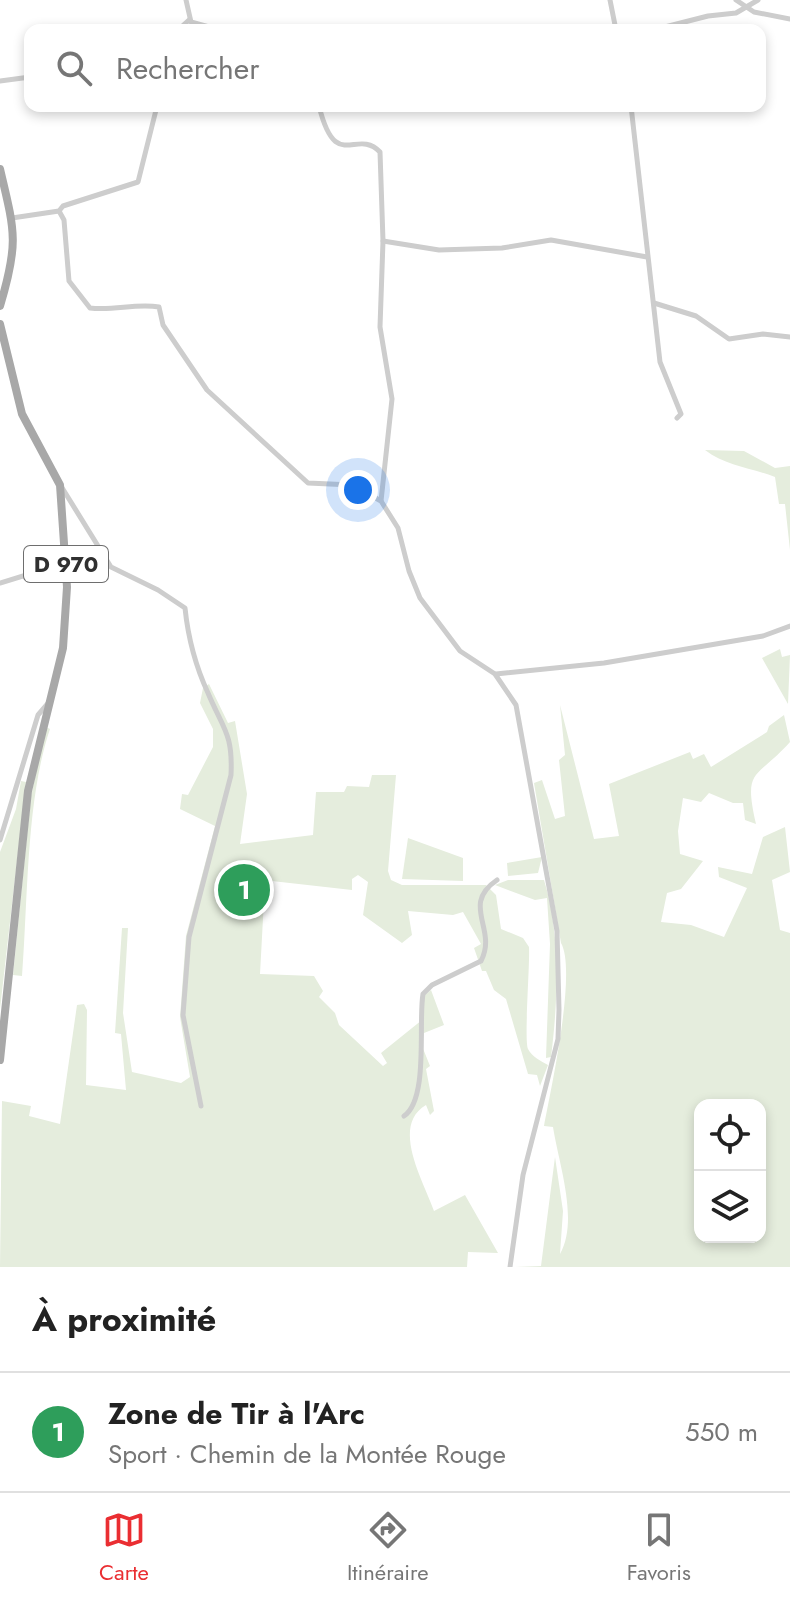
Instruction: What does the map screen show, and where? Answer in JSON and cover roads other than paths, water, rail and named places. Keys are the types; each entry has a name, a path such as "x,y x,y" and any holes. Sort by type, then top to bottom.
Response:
{"main road":[{"path":"0,169 12,218 14,260 0,306"},
{"name":"D 970","path":"0,324 22,414 60,485 67,615 51,700 28,791 0,1060"}],"street":[{"path":"186,0 189,20"},
{"path":"610,0 615,24"},
{"path":"736,0 754,12 790,19"},
{"path":"677,24 736,13 758,0"},
{"path":"185,24 189,20"},
{"path":"189,20 196,24"},
{"path":"0,81 24,78"},
{"path":"12,218 59,211 63,206 102,192 131,187 138,182 156,112"},
{"path":"320,112 326,134 334,141 374,146 380,152 383,241 380,327 392,399 388,461 381,501"},
{"path":"632,112 660,362 681,414 677,418"},
{"path":"59,211 64,220 69,281 90,308 111,311 142,304 159,307 163,325 207,390 308,483 352,485 381,501 398,528 420,598 460,651 495,674 516,705 557,931 559,982 558,1039 523,1175 510,1267"},
{"path":"383,241 439,250 502,248 551,240 647,257"},
{"path":"654,303 696,316 729,339 763,334 790,337"},
{"path":"60,485 111,567 158,590 185,608 191,650 208,694 228,730 232,750 231,775 189,937 183,1015 201,1106"},
{"path":"0,583 66,563"},
{"path":"495,674 592,665 763,636 790,626"},
{"path":"0,840 38,715 51,700"},
{"path":"404,1116 415,1101 420,1074 423,994 432,985 481,961 486,945 479,901 487,887 497,880"}],"place":[{"name":"Zone de Tir à l'Arc","path":"244,890"}]}
